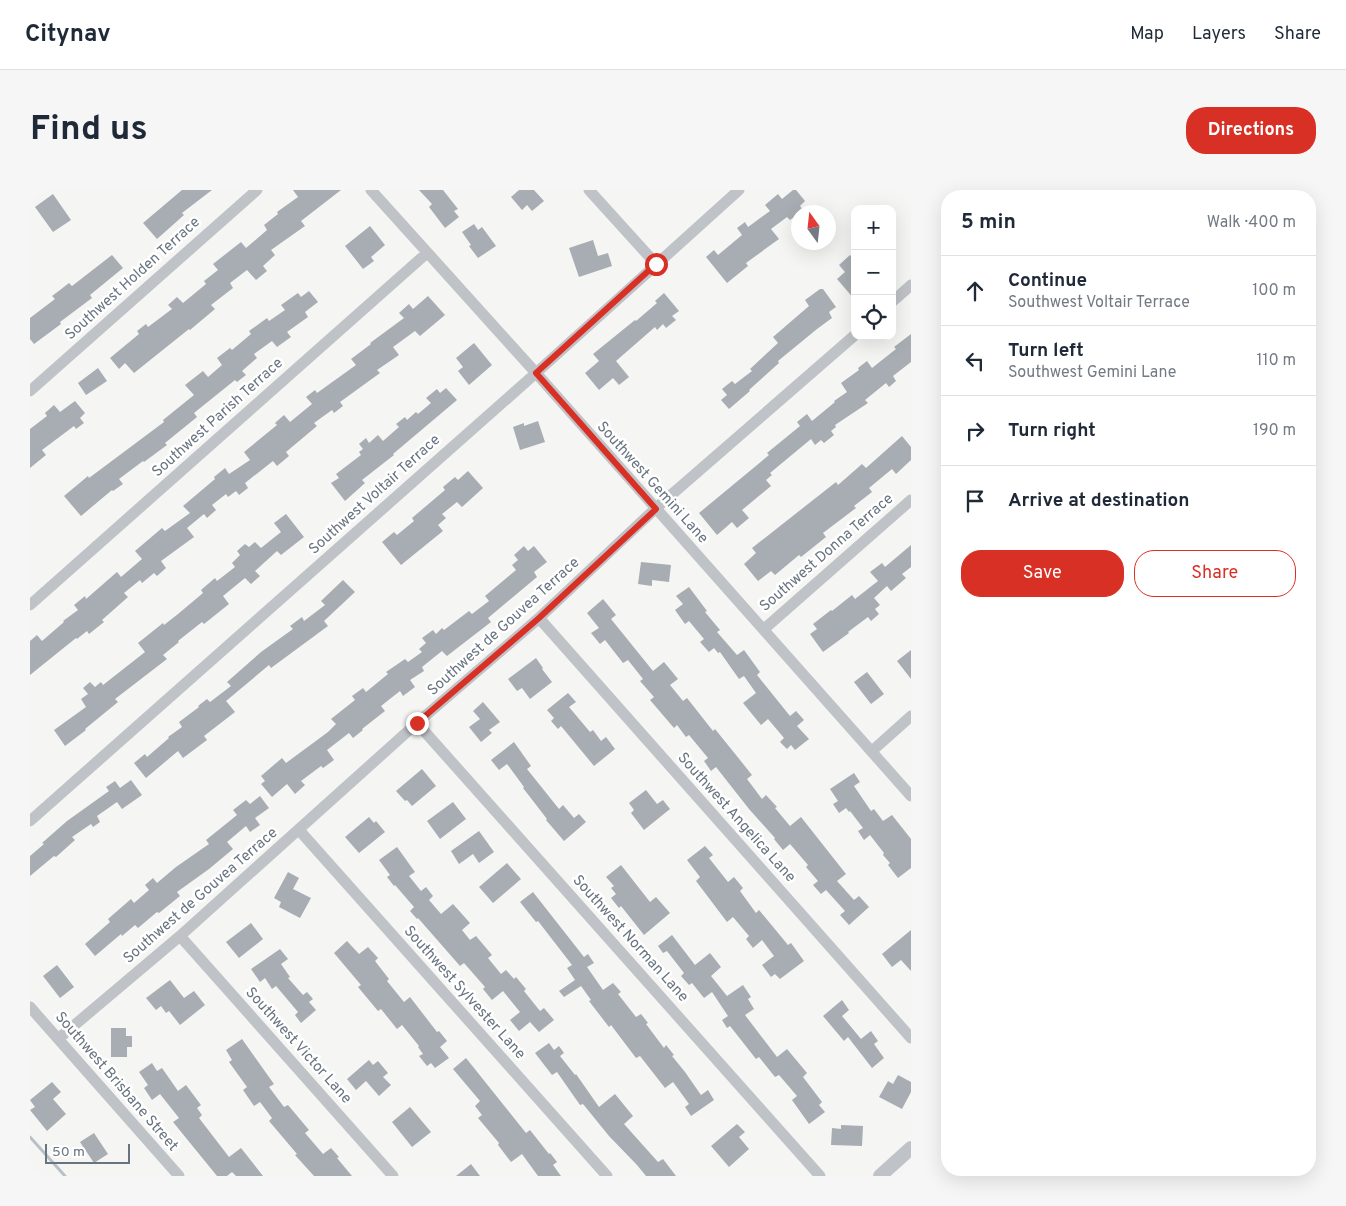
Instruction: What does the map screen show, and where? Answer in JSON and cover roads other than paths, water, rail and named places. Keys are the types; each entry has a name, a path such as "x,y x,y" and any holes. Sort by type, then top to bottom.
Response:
{"street":[{"name":"Southwest Holden Terrace","path":"30,391 257,190"},
{"name":"Southwest Gemini Lane","path":"370,190 536,373 911,796"},
{"path":"589,190 656,264"},
{"name":"Southwest Voltair Terrace","path":"30,821 536,373 739,190"},
{"name":"Southwest Parish Terrace","path":"30,605 427,253"},
{"path":"896,298 911,285"},
{"name":"Southwest de Gouvea Terrace","path":"58,1039 180,936 417,723 539,618 656,509 851,338"},
{"name":"Southwest Donna Terrace","path":"764,629 911,500"},
{"name":"Southwest Angelica Lane","path":"539,618 911,1038"},
{"path":"872,751 911,716"},
{"name":"Southwest Norman Lane","path":"417,723 820,1176"},
{"name":"Southwest Sylvester Lane","path":"299,830 607,1176"},
{"name":"Southwest Victor Lane","path":"180,936 393,1176"},
{"name":"Southwest Brisbane Street","path":"30,1007 179,1176"},
{"path":"880,1176 911,1148"}],"waterway":[{"path":"30,1137 65,1176"}]}
